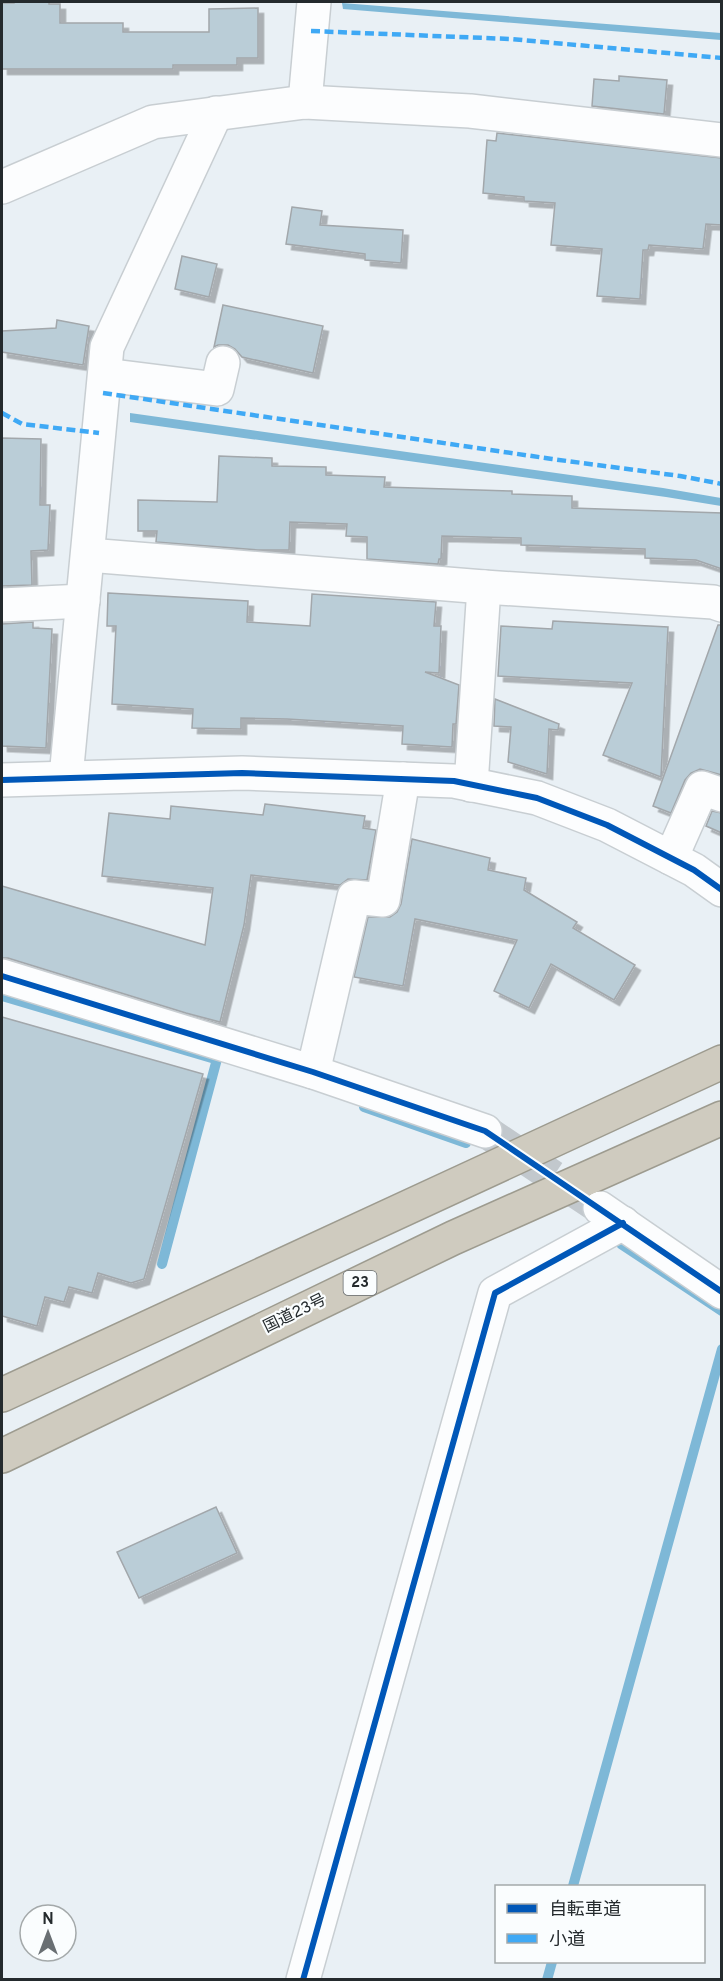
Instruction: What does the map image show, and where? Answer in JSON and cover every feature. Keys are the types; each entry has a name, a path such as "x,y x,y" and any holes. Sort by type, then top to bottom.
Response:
{"highway":[{"path":"2,1395 722,1062"},
{"name":"国道23号","path":"2,1456 453,1238 722,1118"}],"street":[{"path":"305,102 314,2"},
{"path":"2,185 153,122 305,102 470,111 722,140"},
{"path":"66,777 107,347 216,113"},
{"path":"105,375 217,389 223,363"},
{"path":"88,555 484,587 713,602 722,605"},
{"path":"471,785 484,587"},
{"path":"2,605 83,601"},
{"path":"2,780 242,773 454,781 537,798 607,825 694,870 722,890"},
{"path":"313,1072 354,897 383,900 403,779"},
{"path":"671,858 702,788 722,795"},
{"path":"2,976 313,1072 485,1131"},
{"path":"303,1980 495,1293 612,1216 722,1292"}],"water":[{"path":"342,3 721,33 721,40 343,9"},
{"path":"130,413 663,488 721,498 721,506 130,422"}],"building":[{"path":"2,3 60,4 60,23 123,23 123,32 209,32 209,9 258,8 258,58 237,58 237,65 173,65 173,69 2,69"},
{"path":"619,76 667,80 664,114 592,106 594,79 619,81"},
{"path":"497,133 722,158 722,225 706,224 703,249 649,245 648,250 643,250 640,299 597,296 602,249 551,245 555,203 524,201 524,197 483,193 487,140 496,141"},
{"path":"292,207 322,211 320,225 403,230 401,263 365,260 365,254 286,244"},
{"path":"182,256 217,264 209,297 175,289"},
{"path":"223,305 323,326 313,373 242,357 228,345 214,347"},
{"path":"57,320 89,326 83,365 2,352 2,331 56,328"},
{"path":"2,438 41,439 40,505 50,505 48,550 31,551 32,585 2,586"},
{"path":"219,456 272,458 272,466 326,467 326,475 385,477 384,487 512,491 512,494 572,496 572,508 722,513 722,569 696,560 645,558 645,549 521,545 521,538 442,536 441,559 438,564 367,559 367,537 346,536 347,524 290,522 289,550 258,550 156,542 157,531 138,531 138,500 217,502"},
{"path":"108,593 248,601 247,622 310,626 312,594 436,602 434,626 441,626 439,673 425,672 459,685 452,747 402,744 403,726 241,718 241,729 192,728 193,709 112,704 116,626 107,626"},
{"path":"553,621 668,627 661,777 603,755 632,683 498,676 501,626 552,629"},
{"path":"33,622 33,628 52,629 46,748 2,746 2,624"},
{"path":"718,625 722,625 722,775 700,769 691,773 685,780 671,813 653,806"},
{"path":"495,699 559,724 558,730 549,729 547,774 508,762 511,727 494,726"},
{"path":"265,804 365,816 363,828 376,830 367,880 348,879 340,885 251,875 244,925 220,1022 2,958 2,886 205,945 213,888 102,876 109,813 170,819 171,806 263,815"},
{"path":"712,811 722,813 722,833 706,826"},
{"path":"412,839 490,858 488,870 526,878 524,890 577,922 573,928 635,965 614,1000 551,964 529,1008 494,991 517,940 415,919 403,986 354,977 368,917 390,917 397,912 401,904"},
{"path":"2,1017 203,1074 144,1279 131,1283 98,1273 92,1293 69,1287 64,1302 45,1297 37,1326 2,1316"},
{"path":"216,1507 237,1553 139,1598 117,1552"}],"waterway":[{"path":"2,996 215,1059"},
{"path":"162,1264 217,1059"},
{"path":"364,1107 466,1143"},
{"path":"621,1244 722,1311"},
{"path":"573,1885 722,1349"},
{"path":"547,1980 552,1963"}],"tunnel":[{"path":"485,1131 600,1208"}],"marked path":[{"path":"311,31 510,39 722,58"},
{"path":"103,393 680,476 722,484"},
{"path":"2,413 22,424 99,433"}],"cycle path":[{"path":"2,780 242,773 454,781 537,798 607,825 694,870 722,890"},
{"path":"2,976 313,1072 485,1131 722,1292"},
{"path":"303,1980 495,1293 623,1223"}]}
